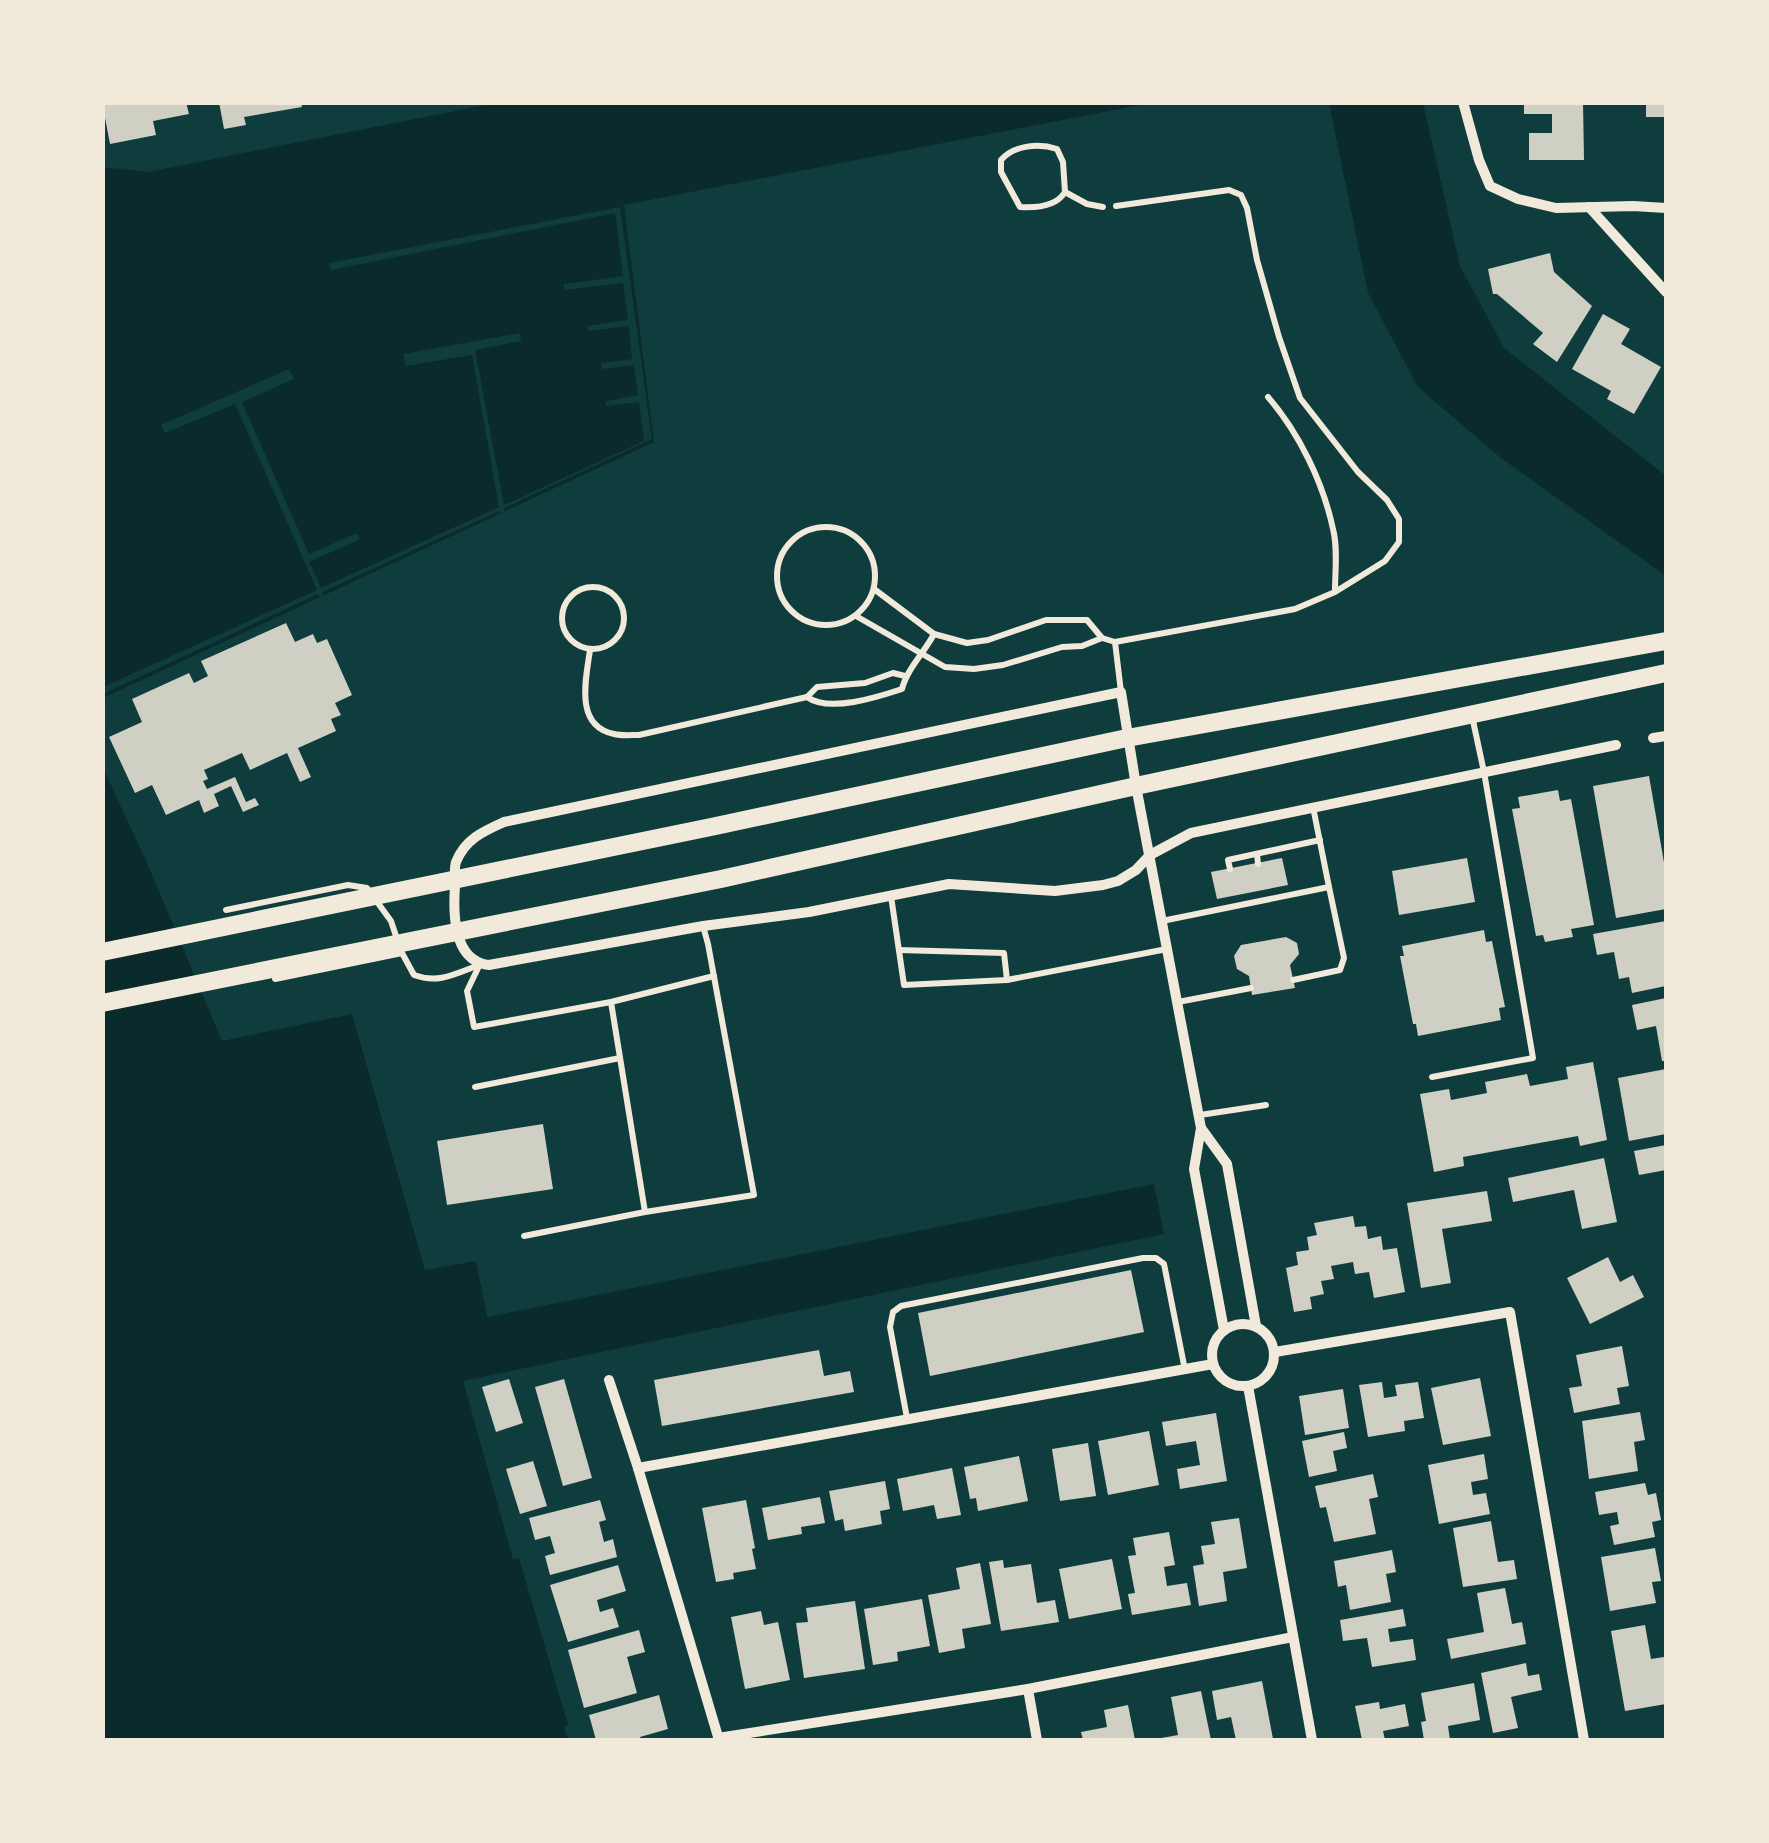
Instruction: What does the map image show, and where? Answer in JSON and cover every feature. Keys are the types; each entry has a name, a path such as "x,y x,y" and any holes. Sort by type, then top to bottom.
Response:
{"main road":[{"path":"102,952 1128,738 1666,641"},
{"path":"102,1004 721,878 1666,674"}],"street":[{"path":"1463,102 1490,186 1518,199 1556,208 1666,208"},
{"path":"1590,207 1666,292"},
{"path":"1256,1326 1226,1164 1201,1128 1198,1115 1150,854 1136,786 1121,692 504,822 475,835 456,862 454,905 459,941 472,960 489,966 949,884 1044,891 1103,885 1118,881 1136,870 1150,854 1191,832 1616,745"},
{"path":"1653,738 1666,736"},
{"path":"1201,1128 1194,1169 1224,1330"},
{"path":"1275,1352 1510,1312 1584,1740"},
{"path":"1240,1324 1256,1326 1269,1336 1275,1352 1271,1370 1248,1386 1223,1379 1213,1364 1214,1346 1224,1330 1240,1324"},
{"path":"638,1468 1213,1364"},
{"path":"609,1380 718,1739 1028,1689 1293,1637"},
{"path":"1248,1386 1312,1740"},
{"path":"1028,1689 1037,1740"}],"lane":[{"path":"1046,145 1057,149 1064,162 1066,192 1052,204 1020,207 1001,172 1001,160 1008,152 1026,148 1046,145"},
{"path":"874,589 934,634 967,644 1046,620 1087,620 1102,638 1115,642 1295,609 1335,592 1386,561 1399,542 1399,519 1387,500 1358,472 1300,398 1266,291 1246,202 1236,191 1229,190 1116,206"},
{"path":"1066,192 1087,204 1104,207"},
{"path":"1268,397 1314,470 1334,531 1335,592"},
{"path":"835,527 850,532 872,556 876,572 874,589 856,616 825,626 794,614 784,602 777,587 780,555 803,532 835,527"},
{"path":"594,587 605,589 620,601 625,620 610,646 590,650 570,641 564,632 562,611 574,593 594,587"},
{"path":"856,616 945,667 1003,665 1102,638"},
{"path":"807,697 815,703 838,704 902,689 905,676 934,634"},
{"path":"1115,642 1121,692"},
{"path":"590,650 586,710 594,724 612,734 638,735 807,697 817,687 865,684 894,673 905,676"},
{"path":"1432,1077 1533,1058 1471,715"},
{"path":"1293,980 1340,970 1344,958 1313,807"},
{"path":"1230,868 1228,860 1320,840"},
{"path":"1256,854 1258,864"},
{"path":"226,910 348,885 367,888 391,921 414,975 428,980 480,964"},
{"path":"1162,921 1329,887"},
{"path":"1264,890 1266,900"},
{"path":"891,895 904,984 1007,980 1167,949"},
{"path":"1236,896 1237,906"},
{"path":"524,1236 754,1195 702,926"},
{"path":"899,950 1004,953 1007,980"},
{"path":"275,979 402,953"},
{"path":"480,964 468,991 474,1027 611,1002 714,976"},
{"path":"1177,1002 1250,988"},
{"path":"611,1002 645,1212"},
{"path":"476,1087 620,1058"},
{"path":"1198,1115 1266,1106"},
{"path":"907,1420 890,1327 892,1312 900,1306 1143,1258 1156,1258 1164,1264 1185,1370"}],"water":[{"path":"495,103 1150,103 624,205 654,442 103,698 102,167 148,172"},
{"path":"1329,103 1423,103 1460,266 1504,348 1666,476 1666,576 1501,458 1418,387 1368,293"},
{"path":"102,766 222,1041 352,1014 425,1270 476,1261 487,1317 1154,1184 1164,1234 463,1381 513,1559 519,1558 568,1725 564,1727 568,1740 103,1740"}],"pier":[{"path":"620,207 652,439 504,508 504,512 103,694 103,687 317,590 235,404 165,433 161,425 289,369 294,379 242,402 309,554 357,533 360,539 309,562 321,588 499,507 472,355 406,366 403,354 520,333 521,341 475,350 504,505 644,441 639,402 606,406 606,401 638,395 634,365 602,369 601,363 632,359 629,326 588,331 587,326 628,320 623,283 564,290 564,284 623,276 615,213 331,270 329,263"}],"building":[{"path":"102,102 186,102 189,114 153,121 156,135 110,144"},
{"path":"219,102 301,102 302,107 244,117 246,125 224,129"},
{"path":"1524,102 1583,102 1584,160 1529,160 1529,133 1552,133 1552,114 1524,114"},
{"path":"1646,102 1666,102 1666,117 1646,117"},
{"path":"1550,253 1554,272 1592,306 1557,362 1533,344 1543,333 1493,294 1488,269"},
{"path":"1603,314 1630,329 1621,344 1661,367 1634,414 1607,399 1611,391 1572,369"},
{"path":"286,623 295,642 313,634 317,643 327,639 352,695 335,703 341,715 331,719 336,731 298,748 311,777 300,782 287,753 250,770 242,753 204,770 208,779 203,781 207,789 235,777 246,802 255,798 259,805 243,812 231,786 214,794 219,806 204,813 199,800 166,815 152,785 135,793 109,737 142,722 132,699 189,673 194,683 208,676 201,661"},
{"path":"1649,776 1666,874 1666,909 1616,918 1593,786"},
{"path":"1558,790 1560,801 1571,799 1594,925 1571,929 1573,937 1545,942 1543,935 1536,936 1512,809 1520,808 1518,797"},
{"path":"1282,858 1288,885 1217,899 1211,872"},
{"path":"1467,858 1475,902 1399,915 1392,871"},
{"path":"1666,921 1666,986 1632,993 1629,977 1619,979 1614,952 1597,955 1593,934"},
{"path":"1484,930 1486,942 1492,941 1505,1007 1499,1008 1501,1020 1418,1036 1400,956 1404,956 1402,946"},
{"path":"1286,937 1297,943 1299,954 1290,965 1295,988 1252,995 1249,976 1237,969 1234,956 1241,945"},
{"path":"1666,998 1666,1061 1662,1061 1656,1026 1637,1030 1632,1005"},
{"path":"1593,1062 1607,1140 1580,1146 1578,1136 1463,1157 1464,1166 1434,1172 1420,1094 1449,1089 1451,1100 1487,1093 1485,1082 1527,1074 1530,1086 1568,1079 1566,1067"},
{"path":"1666,1069 1666,1134 1629,1141 1618,1078"},
{"path":"543,1124 553,1189 447,1205 437,1141"},
{"path":"1666,1145 1666,1170 1639,1175 1634,1151"},
{"path":"1604,1158 1617,1222 1582,1229 1574,1190 1513,1202 1508,1178"},
{"path":"1487,1191 1492,1221 1442,1229 1451,1283 1421,1288 1407,1203"},
{"path":"1353,1216 1355,1227 1366,1226 1368,1239 1381,1236 1383,1250 1397,1248 1405,1292 1374,1298 1369,1272 1355,1274 1353,1262 1331,1266 1334,1279 1321,1281 1324,1294 1310,1297 1312,1309 1294,1312 1286,1268 1298,1265 1296,1252 1309,1250 1307,1237 1317,1235 1314,1223"},
{"path":"1608,1257 1620,1282 1633,1275 1644,1297 1590,1324 1567,1278"},
{"path":"1131,1270 1144,1332 930,1376 918,1313"},
{"path":"1622,1346 1629,1386 1617,1388 1620,1404 1574,1413 1569,1388 1582,1386 1576,1355"},
{"path":"819,1350 824,1376 850,1371 854,1392 662,1426 654,1380"},
{"path":"1480,1378 1491,1436 1443,1445 1431,1388"},
{"path":"509,1379 523,1423 496,1432 482,1387"},
{"path":"564,1379 592,1478 563,1486 535,1387"},
{"path":"1382,1382 1384,1398 1397,1396 1395,1385 1418,1382 1424,1418 1404,1421 1405,1431 1368,1437 1359,1385"},
{"path":"1343,1389 1349,1428 1305,1435 1299,1396"},
{"path":"1640,1412 1645,1440 1634,1442 1638,1471 1589,1479 1582,1421"},
{"path":"1216,1413 1227,1481 1180,1489 1177,1469 1200,1465 1196,1441 1166,1446 1162,1422"},
{"path":"1149,1431 1159,1485 1108,1495 1098,1441"},
{"path":"1344,1432 1347,1448 1333,1451 1337,1471 1309,1477 1302,1441"},
{"path":"1088,1443 1096,1496 1060,1501 1052,1449"},
{"path":"1484,1454 1488,1479 1471,1482 1473,1495 1486,1493 1490,1514 1439,1524 1428,1465"},
{"path":"1019,1456 1028,1501 978,1511 976,1498 970,1499 964,1467"},
{"path":"533,1461 547,1506 520,1514 506,1469"},
{"path":"952,1468 961,1515 937,1519 934,1505 903,1511 897,1479"},
{"path":"1373,1474 1378,1497 1369,1499 1376,1534 1334,1542 1326,1507 1320,1508 1315,1486"},
{"path":"885,1481 890,1509 880,1511 882,1524 845,1531 843,1519 835,1521 829,1491"},
{"path":"1645,1483 1648,1495 1656,1493 1661,1520 1652,1522 1655,1537 1614,1545 1610,1526 1619,1524 1617,1512 1599,1515 1595,1492"},
{"path":"820,1497 825,1523 801,1527 802,1534 768,1540 762,1508"},
{"path":"600,1500 606,1520 599,1522 604,1542 613,1539 617,1557 550,1575 545,1556 555,1553 550,1536 535,1540 529,1518"},
{"path":"746,1500 756,1569 733,1573 734,1579 716,1582 702,1508"},
{"path":"1239,1518 1247,1568 1223,1572 1227,1601 1199,1606 1193,1566 1204,1564 1201,1546 1215,1544 1211,1522"},
{"path":"1491,1521 1498,1562 1514,1560 1517,1579 1463,1587 1453,1528"},
{"path":"1169,1532 1175,1565 1164,1567 1167,1586 1187,1583 1191,1605 1132,1615 1128,1594 1135,1593 1128,1556 1136,1555 1133,1538"},
{"path":"1655,1548 1661,1581 1652,1582 1656,1603 1610,1611 1601,1557"},
{"path":"1392,1550 1396,1572 1386,1574 1391,1602 1350,1610 1346,1585 1338,1587 1334,1561"},
{"path":"1112,1559 1122,1609 1069,1619 1059,1569"},
{"path":"1003,1560 1004,1568 1031,1564 1037,1603 1055,1600 1059,1622 1001,1631 989,1562"},
{"path":"980,1563 991,1624 962,1629 965,1648 939,1653 928,1595 960,1589 956,1568"},
{"path":"618,1565 626,1591 597,1600 600,1612 613,1608 619,1627 568,1642 550,1585"},
{"path":"1505,1588 1512,1624 1522,1622 1526,1644 1451,1659 1447,1639 1484,1632 1477,1593"},
{"path":"922,1599 930,1646 897,1652 898,1661 873,1665 864,1609"},
{"path":"855,1601 865,1669 804,1678 796,1623 808,1622 806,1608"},
{"path":"1403,1609 1406,1626 1388,1629 1390,1642 1413,1639 1416,1660 1372,1667 1367,1638 1343,1641 1340,1620"},
{"path":"761,1611 764,1625 778,1622 790,1680 745,1689 731,1617"},
{"path":"1645,1625 1651,1659 1664,1657 1666,1704 1625,1711 1611,1631"},
{"path":"639,1630 645,1652 627,1657 637,1693 584,1708 568,1650"},
{"path":"1526,1663 1528,1676 1539,1674 1542,1690 1511,1697 1518,1728 1493,1733 1481,1673"},
{"path":"1262,1681 1273,1739 1236,1740 1231,1717 1217,1720 1212,1691"},
{"path":"1474,1683 1480,1720 1448,1726 1450,1740 1424,1740 1421,1722 1426,1721 1421,1693"},
{"path":"1201,1691 1211,1740 1157,1740 1178,1735 1171,1697"},
{"path":"659,1695 668,1729 640,1737 641,1740 596,1740 589,1715"},
{"path":"1379,1702 1380,1709 1405,1704 1409,1726 1383,1731 1385,1740 1362,1740 1355,1706"},
{"path":"1128,1705 1135,1740 1083,1740 1081,1732 1107,1727 1104,1710"}]}
